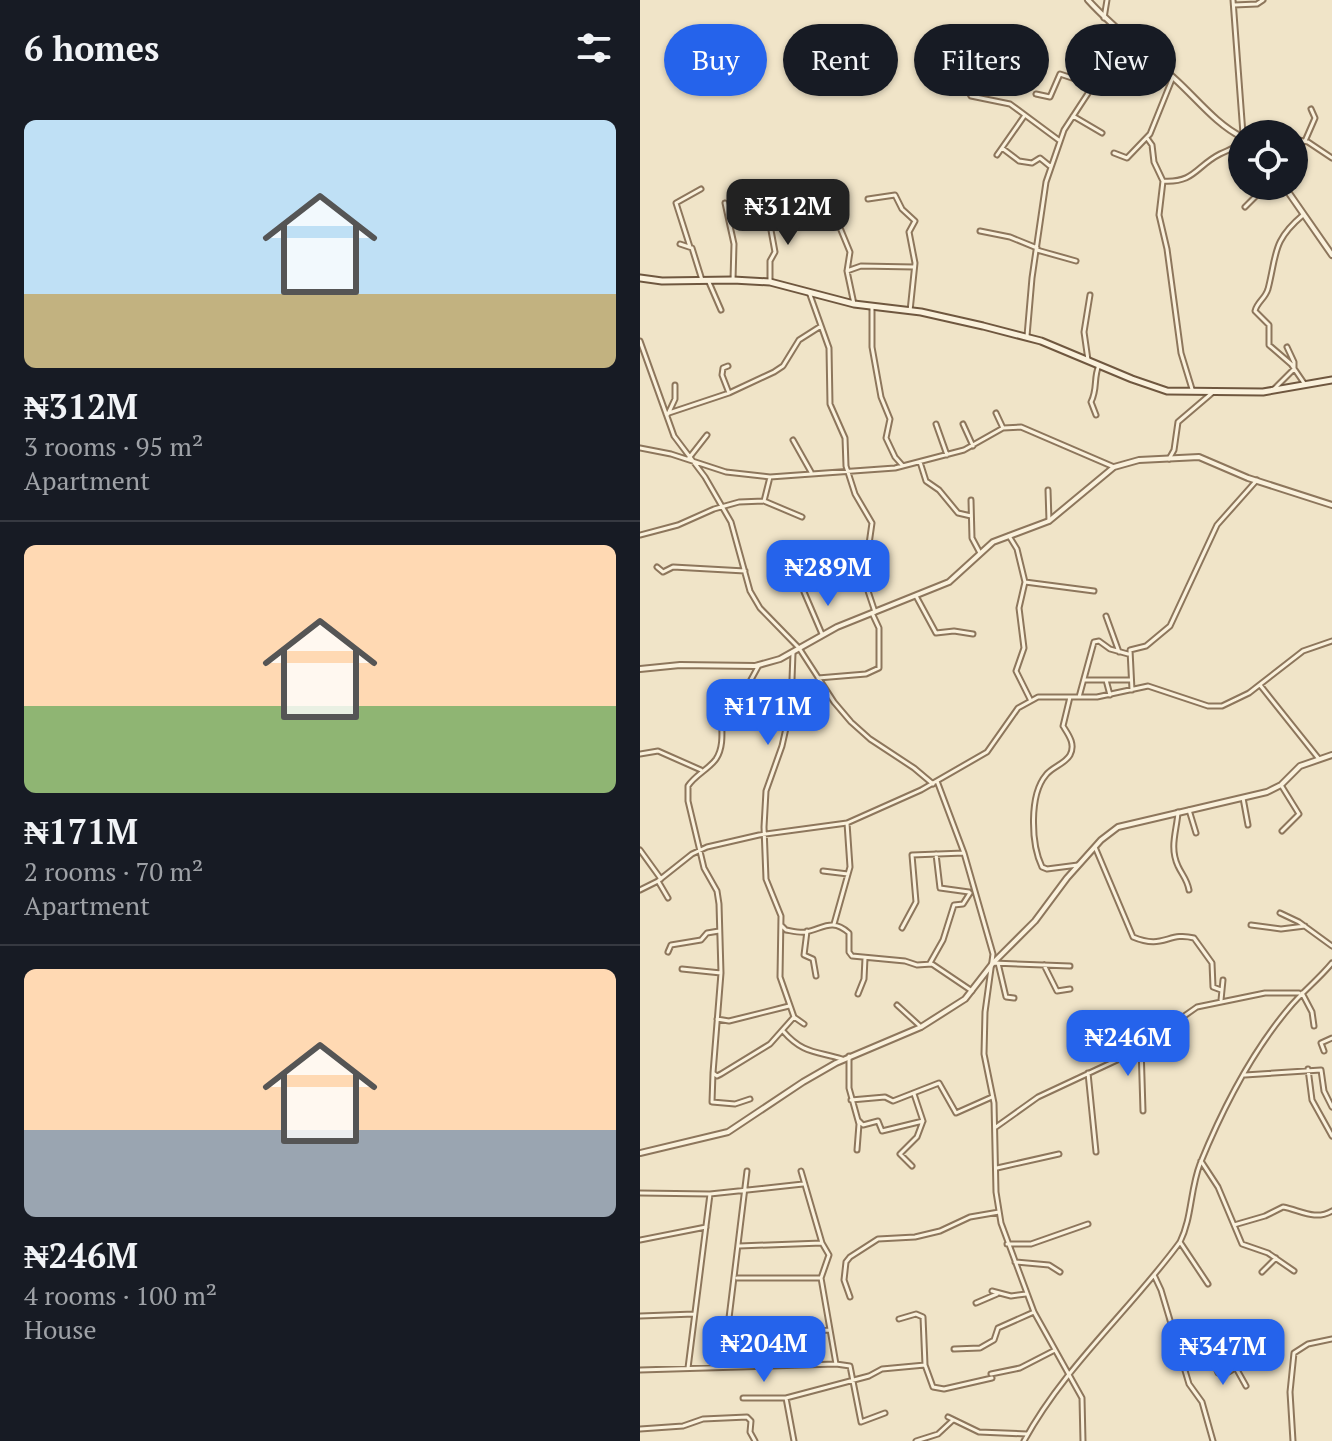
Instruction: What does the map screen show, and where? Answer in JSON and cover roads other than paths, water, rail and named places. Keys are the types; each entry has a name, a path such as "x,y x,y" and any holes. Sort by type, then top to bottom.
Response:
{"main road":[{"path":"640,278 770,282 854,304 910,311 1027,336 1159,390 1193,393 1272,391 1332,380"}],"street":[{"path":"1088,0 1111,24"},
{"path":"1104,18 1107,0"},
{"path":"1241,120 1234,2 1257,4 1263,0"},
{"path":"1045,96 1050,97 1060,74 1065,76"},
{"path":"1176,80 1228,129"},
{"path":"971,96 1010,104 1060,141"},
{"path":"1027,336 1043,196 1060,141 1086,96"},
{"path":"1114,153 1127,158 1147,138 1165,96"},
{"path":"1308,134 1315,118 1311,109"},
{"path":"997,155 1025,115"},
{"path":"1073,116 1102,133"},
{"path":"1147,138 1163,181 1159,215 1167,249 1181,353 1193,393"},
{"path":"1308,143 1332,158"},
{"path":"1002,148 1019,161 1032,163 1038,158 1051,167"},
{"path":"1163,181 1190,177 1228,151"},
{"path":"701,189 676,203 690,247 721,310"},
{"path":"868,199 895,195 902,209 915,222 909,232 914,267 910,311"},
{"path":"1245,207 1252,200"},
{"path":"1294,200 1332,255"},
{"path":"725,203 734,244 733,280"},
{"path":"831,206 850,252 847,271 854,304"},
{"path":"768,214 775,252 770,261 770,282"},
{"path":"1304,214 1283,234 1274,257 1267,294 1257,303 1255,311 1269,325 1269,345 1294,369 1306,386"},
{"path":"980,231 1010,237 1076,261"},
{"path":"680,244 690,247"},
{"path":"847,271 861,266 914,267"},
{"path":"809,292 829,348 830,404 845,438 847,471 855,494 872,523 864,579 879,628 879,668 866,674 818,678"},
{"path":"1088,360 1084,332 1090,295"},
{"path":"872,307 872,347 881,397 890,419 886,438 903,466"},
{"path":"666,414 729,393 780,369 799,340 821,326"},
{"path":"640,341 674,436 709,484 736,536 750,591 760,608 799,648 851,722 870,739 935,783 964,853 972,892 993,949 1006,997 1014,998"},
{"path":"1272,391 1294,369 1287,347"},
{"path":"1096,415 1091,402 1097,389 1095,375 1099,365"},
{"path":"728,366 722,370 729,393"},
{"path":"666,414 675,399 675,385"},
{"path":"1169,459 1174,450 1178,422 1212,393"},
{"path":"996,413 1003,428"},
{"path":"936,424 947,455"},
{"path":"963,424 973,446"},
{"path":"640,448 671,454 726,472 770,477 903,466 973,446 1003,428 1027,428 1114,467"},
{"path":"689,458 707,435"},
{"path":"793,440 811,472"},
{"path":"640,669 680,665 759,665 793,653 822,634 953,579 993,542 1049,521 1114,467 1139,460 1199,457 1332,505"},
{"path":"920,462 926,481 939,490 958,513 971,516"},
{"path":"764,501 770,477"},
{"path":"1132,690 1128,654 1132,649 1151,643 1170,626 1217,525 1257,480"},
{"path":"1048,490 1049,521"},
{"path":"971,500 972,538 980,553"},
{"path":"640,535 678,525 734,503 764,501 802,517"},
{"path":"1009,536 1017,549 1025,582 1019,608 1024,648 1016,671 1030,700"},
{"path":"657,567 663,572 673,567 745,571"},
{"path":"1025,582 1094,591"},
{"path":"804,592 822,634"},
{"path":"916,596 936,633 954,631 973,634"},
{"path":"1106,616 1119,652"},
{"path":"1079,697 1094,642 1099,641 1128,654"},
{"path":"640,890 660,880 700,850 765,834 847,823 935,783 987,752 1018,708 1030,700 1043,696 1110,695 1155,687 1215,707 1236,701 1303,651 1332,641"},
{"path":"793,653 791,706 782,746 766,791 766,879 777,904 781,925 779,971 794,1017 804,1024"},
{"path":"750,1099 735,1104 712,1102 721,973 717,891 704,868 687,791 689,782 716,759 724,696 750,685 759,665"},
{"path":"1084,680 1130,680"},
{"path":"1106,680 1110,695"},
{"path":"1260,685 1319,759"},
{"path":"1070,697 1063,726 1070,735 1071,752 1042,781 1037,794 1033,830 1042,867 1078,865"},
{"path":"640,754 658,751 701,770"},
{"path":"640,1153 728,1132 803,1082 846,1058 921,1027 965,999 1035,921 1078,865 1118,827 1267,792 1281,785 1300,766 1332,755"},
{"path":"1281,785 1299,814 1282,831"},
{"path":"1243,798 1248,825"},
{"path":"1189,810 1196,833"},
{"path":"1178,812 1173,840 1177,865 1186,876 1189,890"},
{"path":"833,925 851,856 847,823"},
{"path":"1095,847 1133,937 1155,943 1179,936 1194,938 1212,963 1213,987 1221,990"},
{"path":"640,850 668,898"},
{"path":"902,928 916,902 911,857 964,853"},
{"path":"936,854 941,890 972,892"},
{"path":"823,871 848,874"},
{"path":"930,963 943,940 954,905 963,904 972,892"},
{"path":"1280,913 1305,926 1332,946"},
{"path":"781,925 786,930 807,931 820,925 833,925 849,933 850,954 917,965 930,963 972,991"},
{"path":"1251,925 1281,929 1305,926"},
{"path":"668,952 671,945 699,941 707,933 719,931"},
{"path":"807,931 804,955 814,961 816,976"},
{"path":"858,994 864,979 865,958"},
{"path":"995,963 1070,966"},
{"path":"995,963 984,1033 984,1063 996,1127 999,1212 1007,1244 1034,1312 1079,1391 1084,1405 1083,1441"},
{"path":"1024,1441 1036,1418 1180,1242 1201,1161 1244,1075 1267,1037 1302,993 1332,963"},
{"path":"1044,965 1057,991 1070,989"},
{"path":"682,969 721,973"},
{"path":"1221,1000 1223,980"},
{"path":"996,1127 1038,1097 1141,1046 1187,1012 1221,1000 1265,993 1302,993"},
{"path":"1302,993 1312,1012 1314,1026"},
{"path":"897,1005 921,1027"},
{"path":"717,1019 729,1021 789,1006"},
{"path":"713,1073 715,1076 721,1074 766,1047 794,1017"},
{"path":"783,1031 796,1045 807,1051 846,1058"},
{"path":"1324,1051 1321,1043 1332,1038"},
{"path":"1141,1046 1143,1111"},
{"path":"846,1058 851,1100 858,1120 860,1140 857,1150"},
{"path":"1244,1075 1308,1069 1322,1071 1324,1091 1332,1107"},
{"path":"1308,1069 1313,1102 1332,1136"},
{"path":"1088,1073 1096,1152"},
{"path":"851,1100 885,1097 893,1101 939,1083 956,1113 992,1097"},
{"path":"912,1166 900,1154 917,1137 923,1121 914,1093"},
{"path":"858,1120 863,1125 878,1121 882,1131 923,1121"},
{"path":"997,1168 1059,1154"},
{"path":"1201,1161 1218,1187 1242,1244 1276,1258 1294,1271"},
{"path":"723,1367 747,1171"},
{"path":"801,1171 822,1243 829,1255 821,1278 836,1364"},
{"path":"640,1193 710,1194 803,1184"},
{"path":"688,1368 710,1194"},
{"path":"1234,1225 1283,1207 1315,1216 1324,1216 1332,1211"},
{"path":"850,1297 844,1280 846,1262 873,1242 882,1238 931,1233 970,1217 999,1212"},
{"path":"1007,1244 1031,1244 1088,1224"},
{"path":"640,1240 706,1227"},
{"path":"1180,1242 1208,1284"},
{"path":"739,1246 822,1243"},
{"path":"1262,1272 1276,1258"},
{"path":"1015,1262 1049,1265 1060,1272"},
{"path":"1154,1275 1192,1391 1202,1402 1213,1441"},
{"path":"735,1278 821,1278"},
{"path":"976,1303 994,1293 1011,1296 1026,1294"},
{"path":"954,1349 980,1348 994,1340 998,1328 1034,1312"},
{"path":"640,1316 694,1314"},
{"path":"899,1319 916,1314 923,1317 925,1365 933,1387 944,1389 1020,1368 1055,1350"},
{"path":"1183,1362 1208,1357 1212,1358 1221,1374 1236,1368 1245,1354 1242,1329"},
{"path":"727,1337 830,1330"},
{"path":"1293,1441 1290,1386 1294,1353 1306,1345 1332,1339"},
{"path":"1245,1354 1259,1353"},
{"path":"743,1398 786,1398 882,1369 925,1365"},
{"path":"640,1370 850,1366 861,1422 885,1413"},
{"path":"1236,1368 1246,1386"},
{"path":"786,1398 794,1441"},
{"path":"640,1429 683,1426 703,1419 747,1417 751,1421 751,1435 755,1441"},
{"path":"916,1441 938,1434 950,1418 985,1433 1027,1434"}]}
